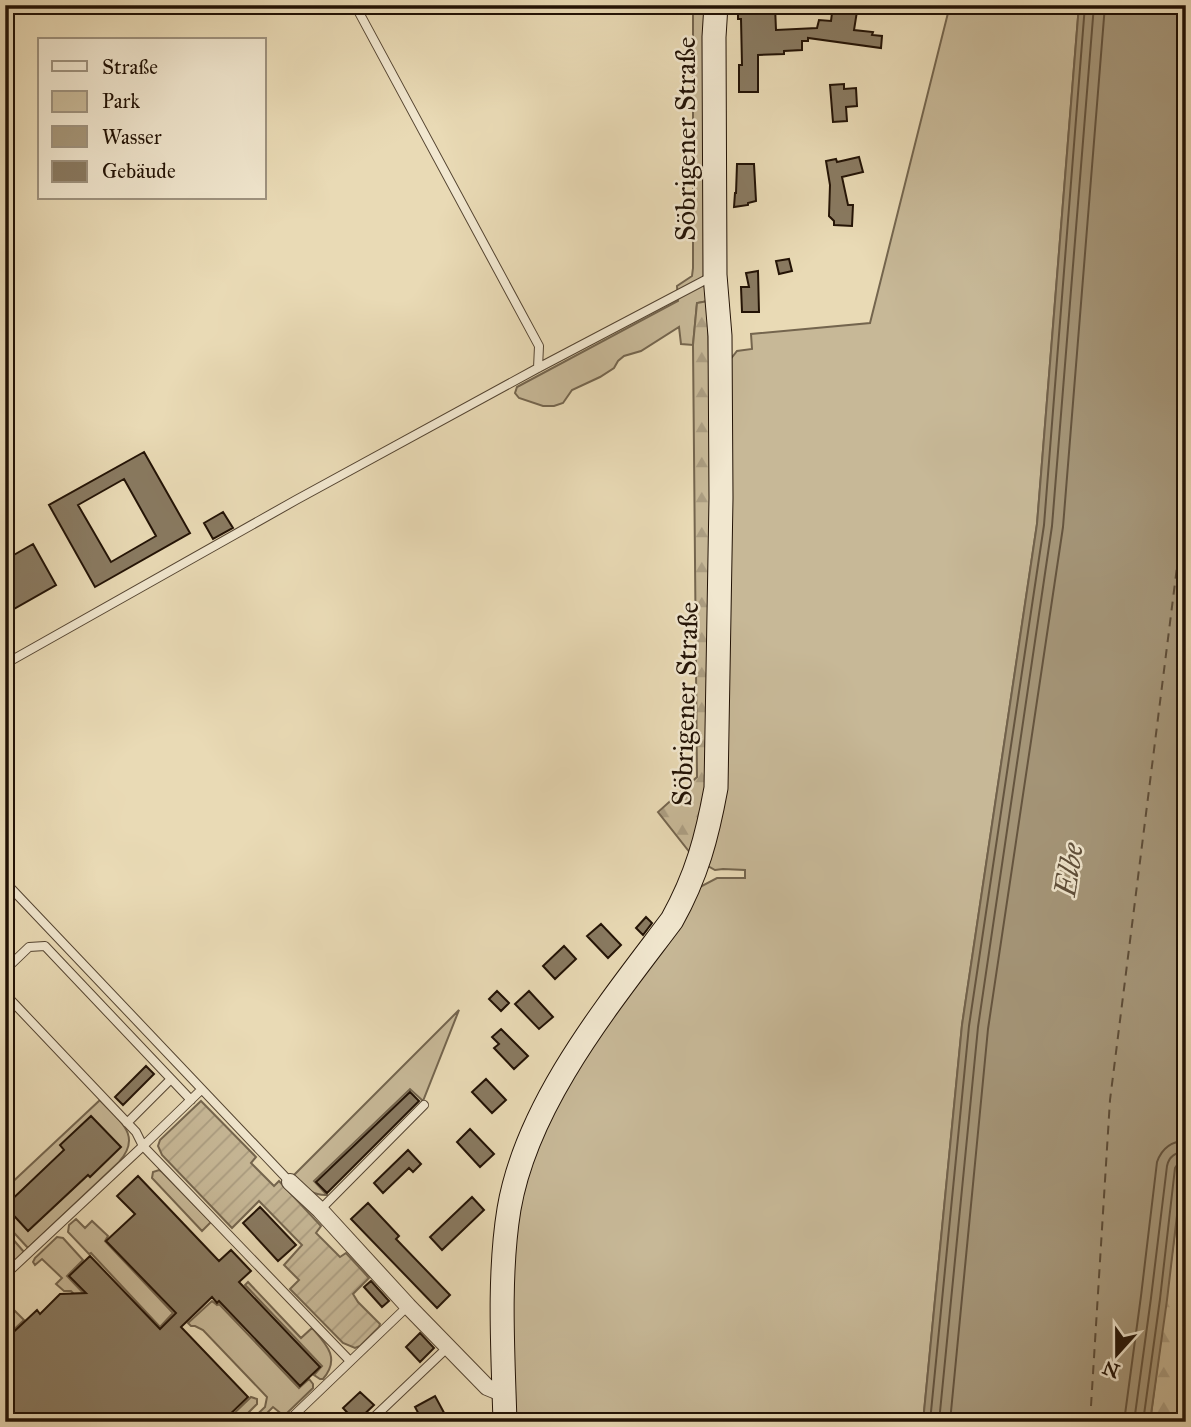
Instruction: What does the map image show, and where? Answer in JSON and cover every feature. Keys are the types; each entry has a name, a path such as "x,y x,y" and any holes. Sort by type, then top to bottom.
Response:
{"street":[{"name":"Söbrigener Straße","path":"505,1422 503,1264 509,1210 524,1152 561,1077 679,908 693,878 708,832 716,788 721,485 720,336 715,275 716,5"},
{"path":"290,1182 320,1210 487,1387 504,1394"}],"lane":[{"path":"355,5 539,346 538,368"},
{"path":"5,664 296,500 703,279 715,275"},
{"path":"5,882 290,1182"},
{"path":"5,970 29,947 45,946 191,1100"},
{"path":"5,994 136,1132 143,1146 349,1361"},
{"path":"127,1123 171,1079"},
{"path":"5,1275 201,1090"},
{"path":"320,1210 424,1105"},
{"path":"287,1422 408,1306"},
{"path":"369,1422 448,1347"}],"green space":[{"path":"693,5 707,5 708,301 697,303 693,345 681,344 679,327 641,351 624,356 614,368 600,377 572,390 563,403 543,406 519,398 515,393 517,387 678,301 677,286 692,276"},
{"path":"950,5 1079,5 1037,524 962,1025 923,1422 512,1422 509,1266 515,1212 551,1108 696,889 717,878 745,878 745,870 715,870 708,866 707,860 726,365 737,351 752,349 751,334 870,323"},
{"path":"708,301 711,497 706,784 691,854 658,812 697,777 693,345 697,303"},
{"path":"459,1010 423,1101 410,1089 314,1181 327,1195 312,1192 292,1177"},
{"path":"100,1100 126,1129 129,1144 126,1152 119,1162 28,1248 5,1223 5,1189"},
{"path":"201,1101 256,1157 251,1163 274,1186 279,1181 321,1226 316,1233 340,1257 346,1253 369,1278 353,1294 380,1324 360,1346 355,1348 343,1343 290,1289 299,1280 284,1265 302,1245 259,1201 232,1228 162,1155 158,1146 160,1140"},
{"path":"1186,1139 1186,1214 1176,1223"},
{"path":"159,1170 211,1222 202,1231 152,1178 153,1172"},
{"path":"1186,1214 1186,1422 1150,1422 1176,1223"},
{"path":"76,1219 85,1228 92,1221 108,1236 105,1241 173,1313 160,1327 68,1232 69,1225"},
{"path":"11,1237 24,1252 15,1261 5,1253 5,1242"},
{"path":"57,1237 63,1238 83,1260 67,1276 136,1348 131,1353 71,1291 64,1291 56,1284 62,1278 42,1259 35,1265 33,1262"},
{"path":"248,1282 301,1338 312,1328 322,1340 331,1358 331,1364 323,1379 314,1375 322,1366 245,1285"},
{"path":"212,1301 219,1304 299,1388 309,1379 313,1384 313,1388 284,1416 273,1407 258,1422 249,1422 265,1407 267,1397 203,1330 188,1323"},
{"path":"9,1305 24,1320 5,1338 5,1309"},
{"path":"251,1397 257,1399 257,1404 239,1422 225,1422"}],"water":[{"name":"Elbe","path":"1079,5 1186,5 1186,1139 1150,1422 923,1422 962,1025 1037,524"}],"building":[{"path":"738,5 775,6 776,30 817,28 819,20 831,21 833,5 858,5 854,30 882,36 881,48 808,38 808,41 802,41 802,50 758,55 758,92 739,92 739,65 742,65"},
{"path":"844,84 844,89 856,88 857,106 846,107 847,121 833,122 830,85"},
{"path":"859,157 863,172 842,177 848,205 853,205 852,226 834,225 829,216 830,185 826,161 836,159 837,162"},
{"path":"737,164 754,164 756,201 734,207 736,193"},
{"path":"789,259 792,271 779,274 776,261"},
{"path":"758,271 759,312 742,312 741,287 749,287 746,273"},
{"path":"144,452 190,533 95,587 49,505","holes":["124,479 156,536 111,562 78,505"]},
{"path":"223,512 233,528 213,539 204,523"},
{"path":"33,544 56,585 5,614 5,560"},
{"path":"646,917 652,923 643,935 636,928"},
{"path":"601,924 621,945 608,958 587,936"},
{"path":"564,946 576,959 555,979 543,966"},
{"path":"497,991 509,1003 501,1011 489,999"},
{"path":"529,991 553,1017 539,1029 515,1004"},
{"path":"501,1029 528,1056 514,1069 494,1048 499,1044 492,1037"},
{"path":"146,1066 154,1074 123,1105 115,1097"},
{"path":"486,1079 506,1100 492,1113 472,1092"},
{"path":"410,1092 419,1101 327,1193 316,1182"},
{"path":"91,1116 121,1147 28,1231 5,1206 64,1150 60,1145"},
{"path":"470,1129 494,1154 480,1167 457,1142"},
{"path":"408,1150 421,1164 413,1172 409,1168 383,1193 374,1183"},
{"path":"138,1176 219,1261 231,1250 251,1271 239,1282 320,1367 300,1386 219,1301 217,1303 212,1297 181,1327 248,1397 222,1422 5,1422 5,1340 37,1310 40,1314 60,1294 86,1293 69,1276 90,1256 160,1329 176,1313 106,1241 135,1214 117,1196"},
{"path":"472,1197 484,1210 442,1250 430,1237"},
{"path":"368,1203 399,1236 396,1239 450,1295 437,1308 351,1219"},
{"path":"260,1207 296,1245 278,1261 243,1223"},
{"path":"371,1281 389,1301 382,1307 364,1287"},
{"path":"420,1333 434,1348 420,1362 406,1347"},
{"path":"360,1392 374,1405 356,1422 343,1408"},
{"path":"435,1396 449,1422 423,1422 415,1407"}],"ferry route":[{"path":"1090,1422 1110,1100 1179,551 1186,451"}]}
